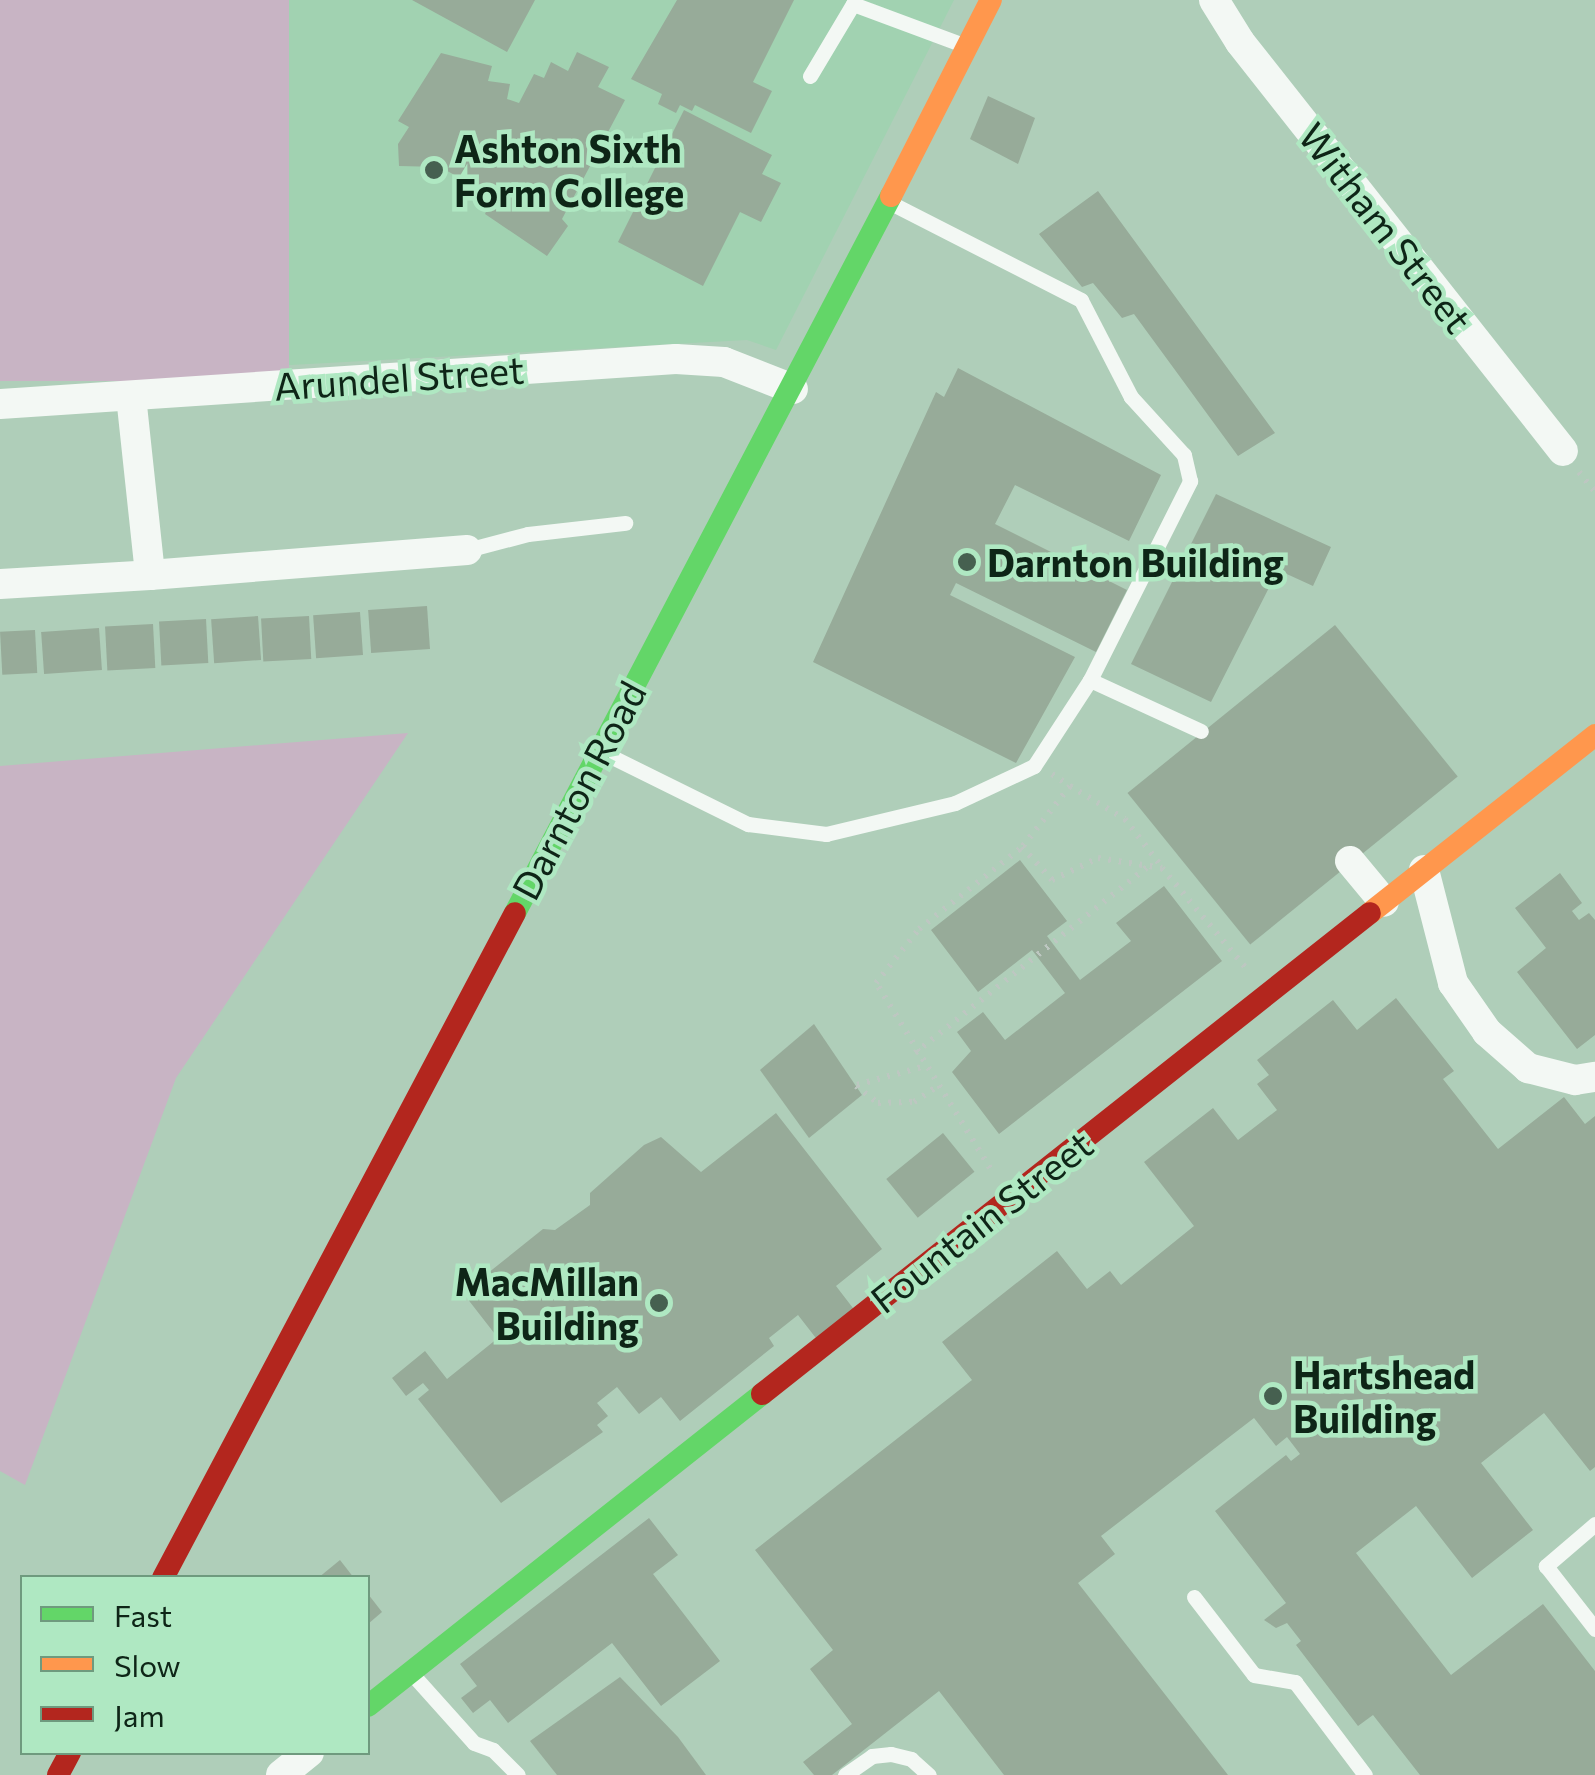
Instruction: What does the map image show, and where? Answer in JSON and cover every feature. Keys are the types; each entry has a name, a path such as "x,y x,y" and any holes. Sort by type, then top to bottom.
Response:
{"street":[{"name":"Darnton Road","path":"164,1575 598,750 793,389 991,0"},
{"name":"Witham Street","path":"1214,0 1240,42 1563,451"},
{"name":"Arundel Street","path":"0,404 676,360 724,362 793,389"},
{"path":"131,396 150,575"},
{"path":"0,584 468,550"},
{"name":"Fountain Street","path":"370,1704 1595,735"},
{"path":"1350,861 1384,902"},
{"path":"1424,870 1453,984 1487,1032 1528,1068 1576,1080 1595,1077"},
{"path":"280,1775 305,1755"}],"lane":[{"path":"810,76 853,4 967,46"},
{"path":"598,750 748,824 826,834 955,803 1034,766 1090,680 1190,481 1184,454 1131,397 1082,300 889,202"},
{"path":"468,550 528,534 625,524"},
{"path":"1090,680 1202,731"},
{"path":"1595,1524 1546,1566 1595,1629"},
{"path":"1194,1597 1254,1676 1295,1682 1365,1775"},
{"path":"410,1672 474,1743 493,1750 518,1775"},
{"path":"845,1775 872,1756 891,1754 911,1759 928,1775"}],"path":[{"path":"1034,766 1124,819 1266,992"},
{"path":"1010,1198 939,1084 915,1053 876,983 919,929 1022,847 1070,786"},
{"path":"1022,847 1052,880 1098,858 1162,868"},
{"path":"915,1053 1149,866"},
{"path":"925,1066 856,1086 878,1103 914,1102 939,1084"}],"shaded area":[{"name":"Ashton Sixth Form College","path":"0,0 954,0 776,350 747,340 0,381"},
{"path":"0,0 289,0 289,381 0,381"},
{"path":"408,733 176,1078 25,1485 0,1471 0,766"}],"building":[{"path":"412,0 535,0 507,52"},
{"path":"677,0 794,0 753,82 772,91 751,133 695,105 692,111 680,105 676,113 658,104 662,94 631,79"},
{"path":"577,52 609,67 598,87 625,100 562,219 568,226 547,256 485,214 493,196 440,167 399,166 398,144 409,127 398,121 441,53 492,66 488,81 510,84 507,99 519,103 534,74 544,78 551,62 568,71"},
{"path":"988,96 1035,118 1018,164 970,139"},
{"path":"684,110 772,155 762,174 781,183 761,222 740,212 703,286 618,242"},
{"path":"1098,191 1275,433 1238,456 1134,314 1122,318 1093,283 1082,287 1039,234"},
{"name":"Darnton Building","path":"958,368 1161,475 1129,541 1015,485 995,524 1127,590 1096,652 956,583 950,595 1075,657 1016,763 813,662 936,392 944,397"},
{"path":"1216,494 1331,547 1313,586 1278,570 1211,702 1131,664"},
{"path":"427,606 430,649 371,653 368,610"},
{"path":"360,612 363,655 316,658 313,615"},
{"path":"258,616 261,660 214,663 211,619"},
{"path":"309,616 311,659 263,661 261,619"},
{"path":"206,619 208,663 161,665 159,621"},
{"path":"153,624 155,668 107,670 105,627"},
{"path":"1335,625 1458,777 1250,945 1128,793"},
{"path":"99,628 102,670 44,674 41,632"},
{"path":"35,630 37,673 2,675 0,632"},
{"path":"1020,860 1067,921 1047,936 1080,980 1131,941 1116,923 1164,886 1222,961 999,1134 952,1072 971,1051 957,1032 983,1012 1005,1040 1065,993 1032,950 978,992 931,930"},
{"path":"1560,873 1582,903 1572,911 1579,920 1589,913 1595,920 1595,1035 1577,1049 1517,972 1546,948 1515,908"},
{"name":"Hartshead Building","path":"1396,998 1454,1071 1443,1079 1498,1149 1564,1097 1585,1124 1595,1116 1595,1467 1590,1471 1544,1413 1481,1463 1533,1530 1472,1578 1416,1506 1356,1553 1451,1675 1543,1604 1595,1671 1595,1775 1420,1775 1373,1715 1358,1726 1296,1645 1301,1641 1287,1623 1276,1628 1264,1620 1286,1603 1215,1511 1286,1455 1291,1461 1300,1454 1287,1437 1276,1446 1254,1418 1101,1536 1115,1554 1078,1583 1228,1775 1004,1775 939,1691 832,1775 814,1775 803,1762 852,1724 810,1669 833,1650 755,1550 972,1380 942,1342 1057,1251 1087,1289 1110,1271 1121,1285 1194,1226 1144,1162 1213,1108 1238,1140 1277,1110 1257,1084 1269,1075 1257,1060 1333,1000 1357,1030"},
{"path":"814,1024 862,1095 809,1138 760,1070"},
{"name":"MacMillan Building","path":"776,1113 882,1249 836,1286 856,1312 819,1342 798,1315 769,1338 774,1346 680,1421 661,1397 639,1414 617,1387 597,1403 608,1416 597,1425 603,1432 501,1503 418,1399 429,1390 423,1383 406,1396 392,1378 425,1351 447,1379 498,1338 463,1293 543,1229 555,1230 590,1205 590,1193 644,1145 661,1137 701,1172"},
{"path":"943,1133 974,1172 918,1218 886,1179"},
{"path":"649,1518 678,1555 653,1574 720,1661 661,1706 612,1643 508,1723 490,1700 473,1713 461,1698 477,1686 460,1664"},
{"path":"340,1560 352,1575 322,1575"},
{"path":"370,1597 382,1612 370,1622"},
{"path":"620,1677 678,1737 706,1775 557,1775 530,1741"}],"traffic: fast":[{"path":"515,913 891,196"},
{"path":"370,1704 762,1394"}],"traffic: slow":[{"path":"891,196 991,0"},
{"path":"1370,913 1595,735"}],"traffic: jam":[{"path":"165,1575 515,913"},
{"path":"762,1394 1370,913"},
{"path":"58,1775 68,1755"}],"place":[{"name":"Ashton Sixth Form College","path":"434,170"},
{"name":"Darnton Building","path":"967,562"},
{"name":"MacMillan Building","path":"659,1303"},
{"name":"Hartshead Building","path":"1273,1396"}]}
